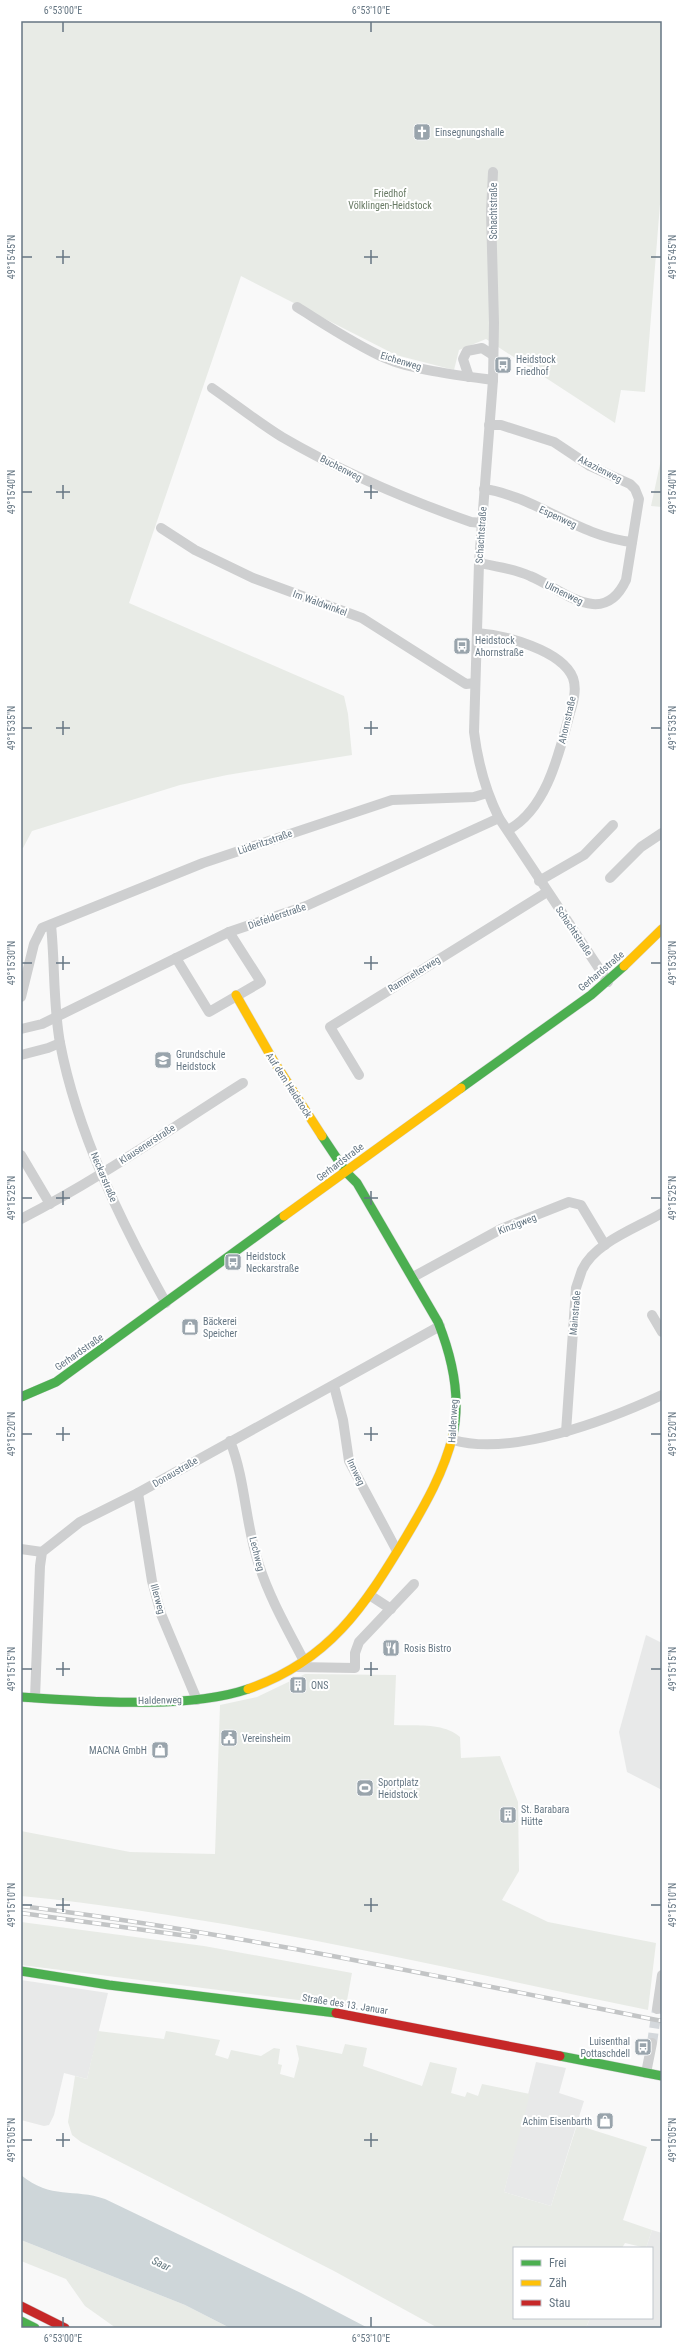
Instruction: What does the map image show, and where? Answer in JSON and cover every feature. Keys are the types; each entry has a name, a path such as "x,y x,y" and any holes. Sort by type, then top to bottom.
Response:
{"main road":[{"name":"Gerhardstraße","path":"21,1397 56,1382 608,982 662,929"},
{"name":"Auf dem Heidstock","path":"236,995 273,1060 346,1172"},
{"name":"Haldenweg","path":"21,1697 138,1701 197,1700 240,1692 278,1677 304,1662 344,1628 370,1596 431,1494 448,1457 453,1440 454,1383 450,1357 440,1326 413,1277 357,1183 346,1172"},
{"name":"Straße des 13. Januar","path":"21,1971 109,1985 342,2014 662,2076"},
{"path":"21,2306 65,2328"},
{"path":"21,2321 35,2328"}],"street":[{"name":"Schachtstraße","path":"493,172 491,212 494,323 493,380 479,563 474,732 477,758 487,793 499,818 608,982"},
{"name":"Eichenweg","path":"297,307 351,341 386,359 469,377 493,380"},
{"path":"469,377 463,359 467,351 482,348 493,355"},
{"name":"Buchenweg","path":"212,388 281,436 334,466 407,500 471,522 482,523"},
{"name":"Akazienweg","path":"489,425 501,425 554,442 590,466 630,484 639,499 632,542"},
{"name":"Espenweg","path":"484,489 495,490 529,503 594,533 632,542"},
{"name":"Im Waldwinkel","path":"161,528 195,550 252,578 362,618 466,684 475,683"},
{"name":"Ulmenweg","path":"479,563 524,573 574,600 592,604 608,601 621,591 626,580 632,542"},
{"name":"Ahornstraße","path":"477,633 488,634 530,646 552,656 566,666 574,686 573,700 559,755 547,784 518,825 508,830"},
{"name":"Lüderitzstraße","path":"21,998 34,944 42,928 203,863 392,800 474,798 487,793"},
{"name":"Diefelderstraße","path":"21,1029 42,1024 229,932 306,906 499,818"},
{"path":"540,881 584,855 613,825"},
{"path":"610,878 641,847 662,833"},
{"name":"Rammelterweg","path":"359,1075 330,1027 547,892"},
{"path":"51,925 57,1016"},
{"path":"176,958 209,1012 236,995 261,982 229,932"},
{"name":"Neckarstraße","path":"57,1016 60,1043 75,1098 102,1172 132,1242 166,1303"},
{"path":"21,1055 48,1048 60,1043"},
{"name":"Klausenerstraße","path":"21,1219 50,1204 102,1172 243,1082"},
{"path":"21,1155 50,1204"},
{"name":"Kinzigweg","path":"413,1277 501,1229 569,1202 581,1205 605,1245"},
{"name":"Mainstraße","path":"566,1432 576,1288 582,1269 605,1245 662,1213"},
{"path":"652,1315 662,1332"},
{"name":"Donaustraße","path":"42,1552 80,1522 138,1493 230,1441 334,1386 440,1326"},
{"name":"Innweg","path":"334,1386 343,1420 349,1461 397,1552"},
{"path":"453,1440 467,1444 489,1444 566,1432 635,1408 662,1395"},
{"name":"Lechweg","path":"230,1441 238,1462 258,1564 267,1587 304,1662"},
{"name":"Illerweg","path":"138,1493 152,1581 161,1614 197,1700"},
{"path":"21,1550 42,1552 35,1698"},
{"path":"294,1667 355,1668 355,1652 359,1642 414,1584"},
{"path":"370,1596 390,1609"},
{"path":"657,2009 662,1975"},
{"path":"646,2073 652,2043"}],"shaded area":[{"path":"646,1635 662,1643 662,1790 627,1772 619,1732"},
{"path":"21,1980 108,1993 87,2079 64,2073 54,2115 49,2125 44,2126 21,2120"},
{"path":"536,2062 566,2068 559,2093 584,2101 551,2206 504,2192"},
{"path":"652,2230 662,2233 662,2328 586,2328 590,2319 653,2319 653,2247 646,2247"}],"green space":[{"name":"Friedhof Völklingen-Heidstock","path":"21,21 662,21 662,179 645,392 621,390 615,423 486,339 459,350 454,370 396,355 241,276 129,603 344,696 348,714 352,755 227,775 180,785 32,831 23,848 21,847"},
{"path":"662,455 662,507 651,506"},
{"path":"305,1674 396,1675 394,1725 437,1727 453,1732 460,1737 461,1758 500,1756 518,1802 519,1871 502,1900 548,1922 656,1943 648,2010 257,1930 100,1905 21,1896 21,1831 130,1852 215,1854 220,1705 257,1697"},
{"path":"21,1922 204,1946 352,1973 346,2006 21,1965"},
{"path":"98,2031 164,2039 166,2031 220,2040 215,2055 228,2059 231,2050 261,2056 274,2048 280,2049 278,2064 282,2065 280,2074 294,2078 299,2059 296,2045 342,2054 345,2044 367,2048 363,2066 422,2086 430,2062 457,2068 451,2093 465,2097 467,2092 478,2096 482,2084 530,2094 504,2192 551,2206 577,2125 647,2147 623,2220 652,2230 646,2247 625,2243 623,2247 513,2247 513,2319 590,2319 586,2328 438,2328 334,2271 81,2142 72,2135 68,2122 75,2076 87,2079"},
{"path":"21,2240 185,2305 230,2328 116,2328 85,2306 66,2279 21,2261"}],"water":[{"name":"Saar","path":"21,2175 42,2188 105,2199 301,2293 368,2328 230,2328 185,2305 21,2240"}],"tunnel":[{"path":"652,2043 657,2009"}],"railway":[{"path":"21,1906 182,1929 263,1943 423,1973 662,2021"},
{"path":"21,1913 195,1937"}],"traffic: fast":[{"path":"461,1088 591,995 624,966"},
{"path":"322,1136 346,1172 357,1183 438,1322 443,1335 454,1378 456,1407 453,1435"},
{"path":"21,1397 56,1382 284,1216"},
{"path":"21,1697 105,1702 167,1702 223,1696 248,1689"},
{"path":"21,1971 109,1985 336,2013"},
{"path":"560,2056 662,2076"},
{"path":"21,2321 35,2328"}],"traffic: slow":[{"path":"624,966 662,929"},
{"path":"236,995 273,1060 322,1136"},
{"path":"284,1216 461,1088"},
{"path":"248,1689 276,1677 301,1663 323,1647 342,1629 359,1608 375,1586 427,1500 445,1462 453,1435"}],"traffic: jam":[{"path":"336,2013 560,2056"},
{"path":"21,2306 65,2328"}],"place":[{"name":"Einsegnungshalle","path":"422,132"},
{"name":"Heidstock Friedhof","path":"503,365"},
{"name":"Heidstock Ahornstraße","path":"462,646"},
{"name":"Grundschule Heidstock","path":"163,1060"},
{"name":"Heidstock Neckarstraße","path":"233,1262"},
{"name":"Bäckerei Speicher","path":"190,1327"},
{"name":"Rosis Bistro","path":"391,1648"},
{"name":"ONS","path":"298,1685"},
{"name":"Vereinsheim","path":"229,1738"},
{"name":"MACNA GmbH","path":"160,1750"},
{"name":"Sportplatz Heidstock","path":"365,1788"},
{"name":"St. Barabara Hütte","path":"508,1815"},
{"name":"Luisenthal Pottaschdell","path":"643,2047"},
{"name":"Achim Eisenbarth","path":"605,2121"}]}
